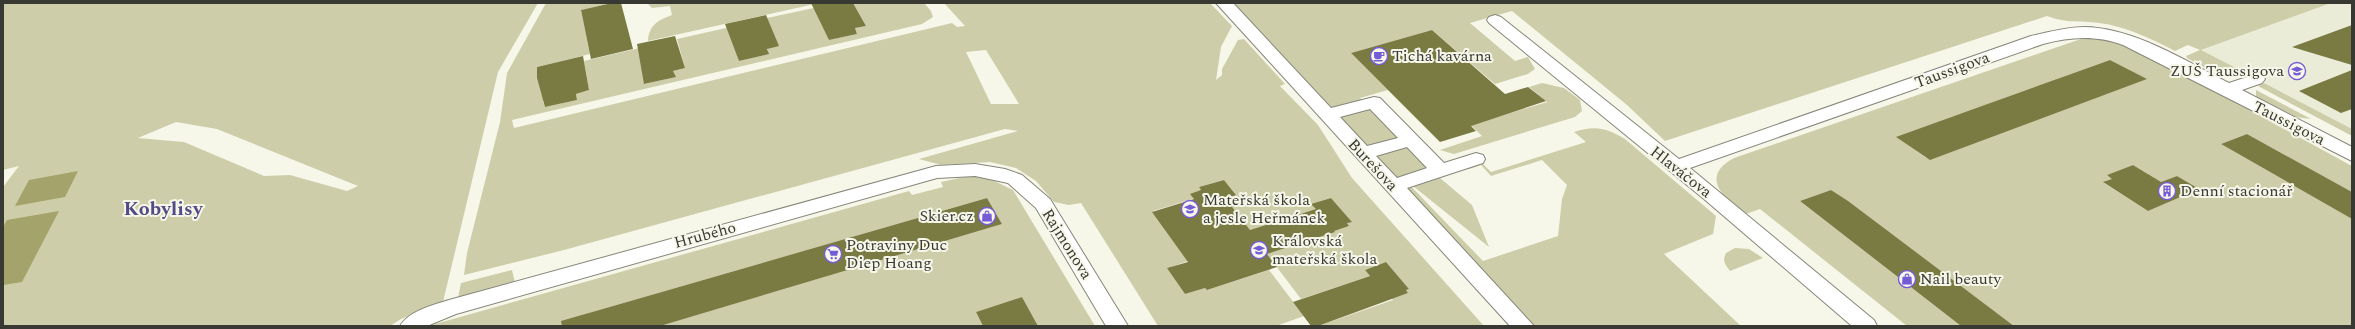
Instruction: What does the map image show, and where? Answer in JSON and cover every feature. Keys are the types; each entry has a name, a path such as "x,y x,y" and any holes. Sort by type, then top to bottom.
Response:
{"street":[{"name":"Burešova","path":"1224,3 1362,154 1523,326"},
{"name":"Hlaváčova","path":"1495,20 1866,326"},
{"name":"Taussigova","path":"1675,167 1785,130 2037,40 2066,33 2109,34 2128,40 2352,155"},
{"name":"Taussigova","path":"2227,90 2256,79"},
{"path":"1326,115 1374,102 1440,170"},
{"path":"1362,154 1410,140"},
{"path":"1393,186 1476,159"},
{"name":"Hrubého","path":"411,326 425,317 448,308 526,285 936,172 976,170 1005,175"},
{"name":"Rajmonova","path":"1005,175 1015,179 1043,204 1117,326"}],"shaded area":[{"name":"ZUŠ Taussigova","path":"2331,3 2352,3 2352,129 2201,50"},
{"path":"78,171 65,197 15,206 29,180"},
{"path":"59,211 22,282 3,285 3,227 7,220"}],"green space":[{"path":"3,3 538,3 498,72 443,302 401,319 390,326 3,326 3,187 19,166 3,170","holes":["176,122 217,129 358,186 347,191 290,175 264,176 184,142 138,138"]},
{"path":"546,3 612,3 581,10 590,54 537,67 537,71 553,98 543,101 545,107 577,100 576,94 589,90 584,61 644,47 645,84 675,77 673,71 685,68 677,39 735,26 746,53 737,55 739,61 768,54 767,18 823,6 829,40 857,34 855,28 866,26 853,3 924,3 931,11 933,17 922,24 512,120 514,128 952,23 957,27 965,26 944,3 1210,3 1232,26 1221,47 1216,80 1222,75 1222,69 1238,40 1244,39 1285,84 1280,86 1318,125 1352,178 1484,326 1318,326 1393,300 1390,295 1394,298 1408,293 1406,290 1409,289 1386,262 1365,270 1370,276 1301,299 1267,254 1334,232 1332,228 1335,230 1349,226 1347,223 1351,221 1331,198 1312,204 1316,209 1250,230 1226,199 1236,195 1224,180 1199,187 1205,195 1153,211 1188,261 1168,268 1185,294 1205,288 1207,290 1269,270 1304,316 1276,326 1158,326 1081,203 1069,205 1054,202 1036,181 1016,168 990,162 941,165 919,159 1018,131 1005,129 564,250 464,275 467,253 500,122 507,73","holes":["986,50 1019,104 991,104 966,52"]},
{"path":"647,3 819,3 648,41 652,27 662,19 672,15 670,6 652,8"},
{"path":"1234,3 2331,3 2201,50 2240,70 2232,72 2219,72 2212,70 2187,58 2186,56 2200,50 2188,45 2175,51 2148,38 2119,27 2092,22 2067,21 2047,16 1665,141 1627,105 1512,11 1470,23 1515,61 1528,57 1535,69 1528,74 1495,84 1432,30 1351,53 1388,90 1360,98 1429,166 1427,167 1472,205 1489,247 1403,178 1483,261 1558,236 1562,199 1567,185 1542,160 1491,176 1481,165 1469,169 1466,166 1481,162 1491,172 1586,142 1574,132 1581,130 1595,128 1606,130 1625,139 1716,216 1713,234 1664,254 1741,326 1535,326"},
{"path":"2081,39 2096,39 2118,43 2139,50 2352,166 2352,192 2247,134 2221,144 2352,219 2352,326 2014,326 1831,190 1800,201 1961,326 1907,326 1760,209 1743,215 1723,194 1718,187 1716,180 1718,172 1724,165 1734,158","holes":["2110,60 2146,79 1932,159 1925,157 1898,138 1913,131 1916,133 1954,116 1957,118 2025,90 2035,87 2038,89 2060,78","2133,165 2148,174 2136,192 2177,176 2198,189 2148,211 2104,183 2113,179 2107,175"]},
{"path":"1542,83 1564,88 1580,100 1582,111 1575,117 1454,154 1440,150 1482,136 1471,125 1547,102 1529,87"},
{"path":"2264,83 2352,129 2352,136 2258,86"},
{"path":"2256,90 2311,119 2287,116 2256,99"},
{"path":"969,176 986,177 1013,190 1095,326 1038,326 1022,297 976,312 983,326 659,326 1002,224 987,198 589,313 591,326 428,326 909,191 912,195 943,187 941,182"},
{"path":"1735,248 1749,249 1763,258 1730,271 1725,264 1724,258 1726,253"},
{"path":"512,270 515,283 458,298 461,283"}],"building":[{"path":"612,3 621,3 633,49 591,59 581,10"},
{"path":"811,3 853,3 866,26 855,28 857,34 829,40"},
{"path":"766,15 779,46 767,49 769,54 739,61 725,24"},
{"path":"2352,25 2352,65 2292,47"},
{"path":"1432,30 1505,94 1528,87 1546,101 1471,126 1476,131 1440,142 1351,53"},
{"path":"675,36 685,68 673,71 676,77 644,84 637,44"},
{"path":"583,56 589,90 576,94 577,100 545,107 537,78 537,67"},
{"path":"2110,60 2147,79 1930,160 1896,137"},
{"path":"2352,70 2352,109 2341,113 2299,91"},
{"path":"2247,134 2352,192 2352,219 2221,144"},
{"path":"2133,165 2161,182 2177,176 2199,189 2148,211 2103,182 2112,179 2107,175"},
{"name":"Královská mateřská škola","path":"1224,180 1236,195 1226,199 1250,230 1316,209 1311,204 1331,198 1352,222 1347,223 1349,226 1334,231 1335,232 1267,254 1277,267 1207,290 1205,288 1185,294 1167,268 1188,262 1152,212 1194,199 1190,194 1201,190 1199,187"},
{"path":"1831,190 1848,201 2014,326 1961,326 1800,201"},
{"path":"987,198 1002,224 660,326 562,326 561,321"},
{"path":"1386,262 1409,289 1406,290 1408,293 1318,326 1311,326 1293,302 1370,276 1365,270"},
{"path":"1022,297 1038,326 983,326 976,312"}],"place":[{"name":"Tichá kavárna","path":"1379,56"},
{"name":"ZUŠ Taussigova","path":"2297,71"},
{"name":"Denní stacionář","path":"2167,191"},
{"name":"Mateřská škola a jesle Heřmánek","path":"1190,209"},
{"name":"Skier.cz","path":"987,216"},
{"name":"Královská mateřská škola","path":"1259,250"},
{"name":"Potraviny Duc Diep Hoang","path":"833,254"},
{"name":"Nail beauty","path":"1907,279"}],"district":[{"name":"Kobylisy","path":"163,209"}]}
